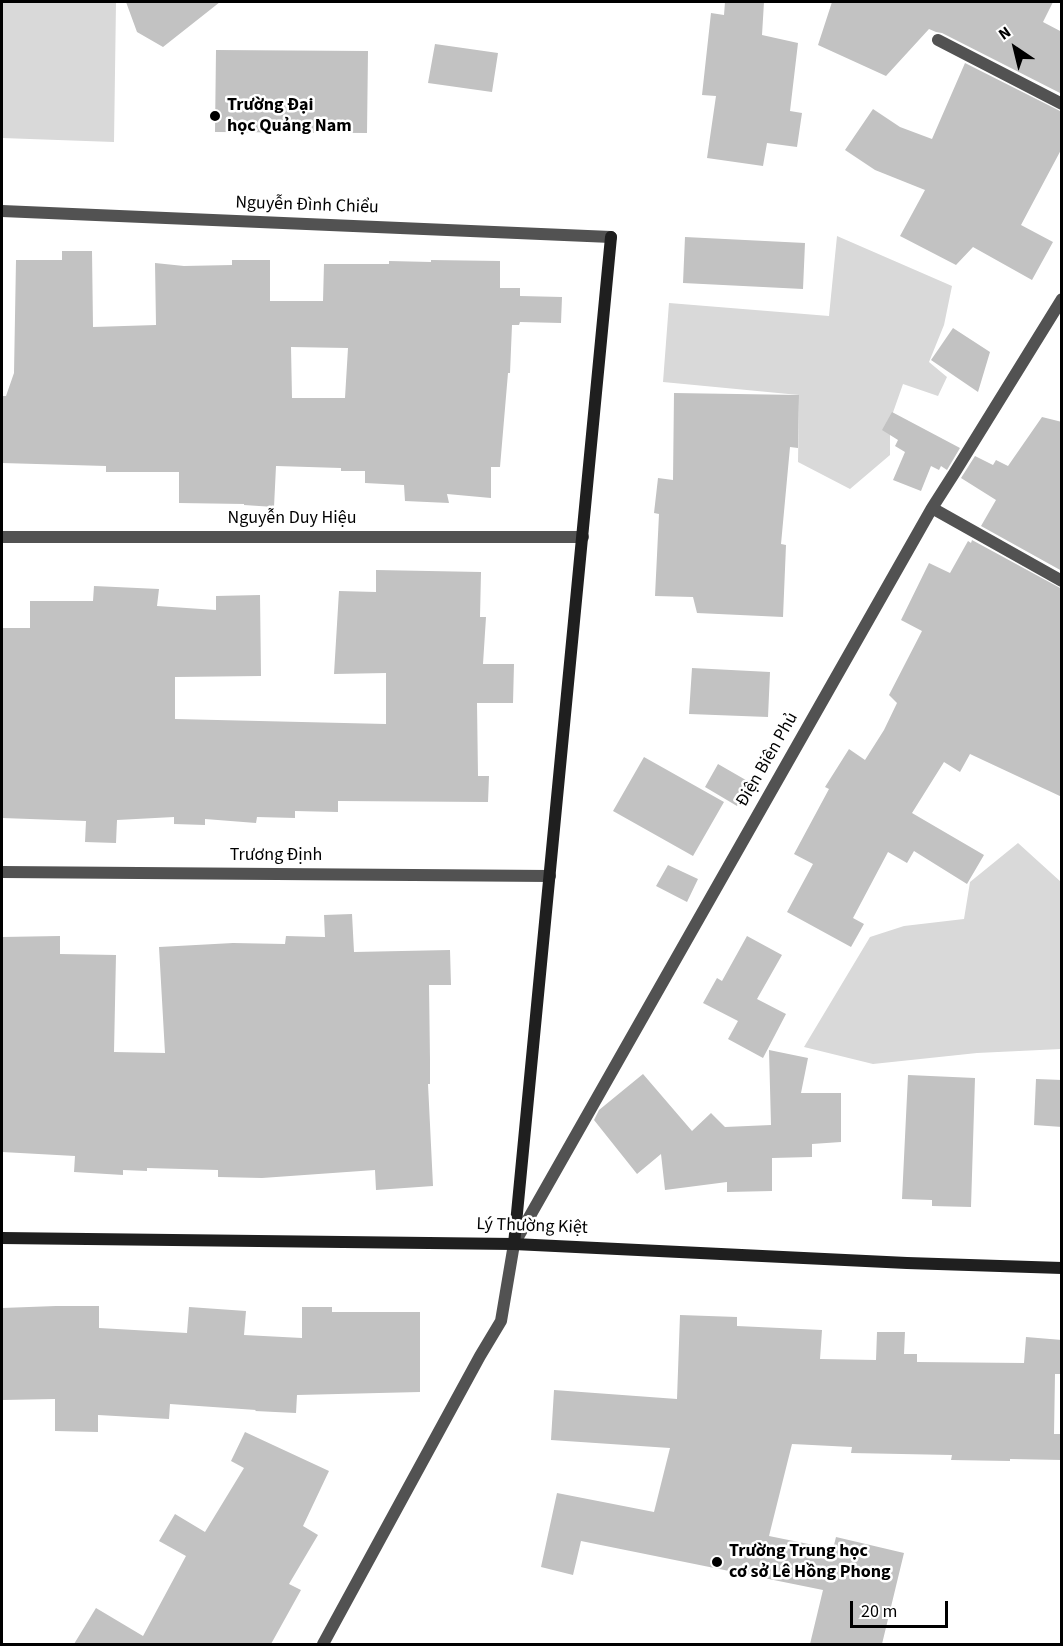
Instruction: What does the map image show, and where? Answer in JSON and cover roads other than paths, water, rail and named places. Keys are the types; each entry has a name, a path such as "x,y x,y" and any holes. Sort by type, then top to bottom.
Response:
{"street":[{"path":"938,40 1062,104"},
{"name":"Nguyễn Đình Chiểu","path":"2,211 611,237 583,537"},
{"name":"Điện Biên Phủ","path":"514,1244 932,508 1062,299"},
{"path":"932,508 1062,581"},
{"name":"Nguyễn Duy Hiệu","path":"2,537 583,537"},
{"path":"323,1644 501,1321 514,1244 583,537"},
{"name":"Trương Định","path":"2,872 550,876"},
{"name":"Lý Thường Kiệt","path":"2,1238 514,1244 1062,1268"}],"place":[{"name":"Trường Đại học Quảng Nam","path":"215,116"},
{"name":"Trường Trung học cơ sở Lê Hồng Phong","path":"717,1562"}]}
